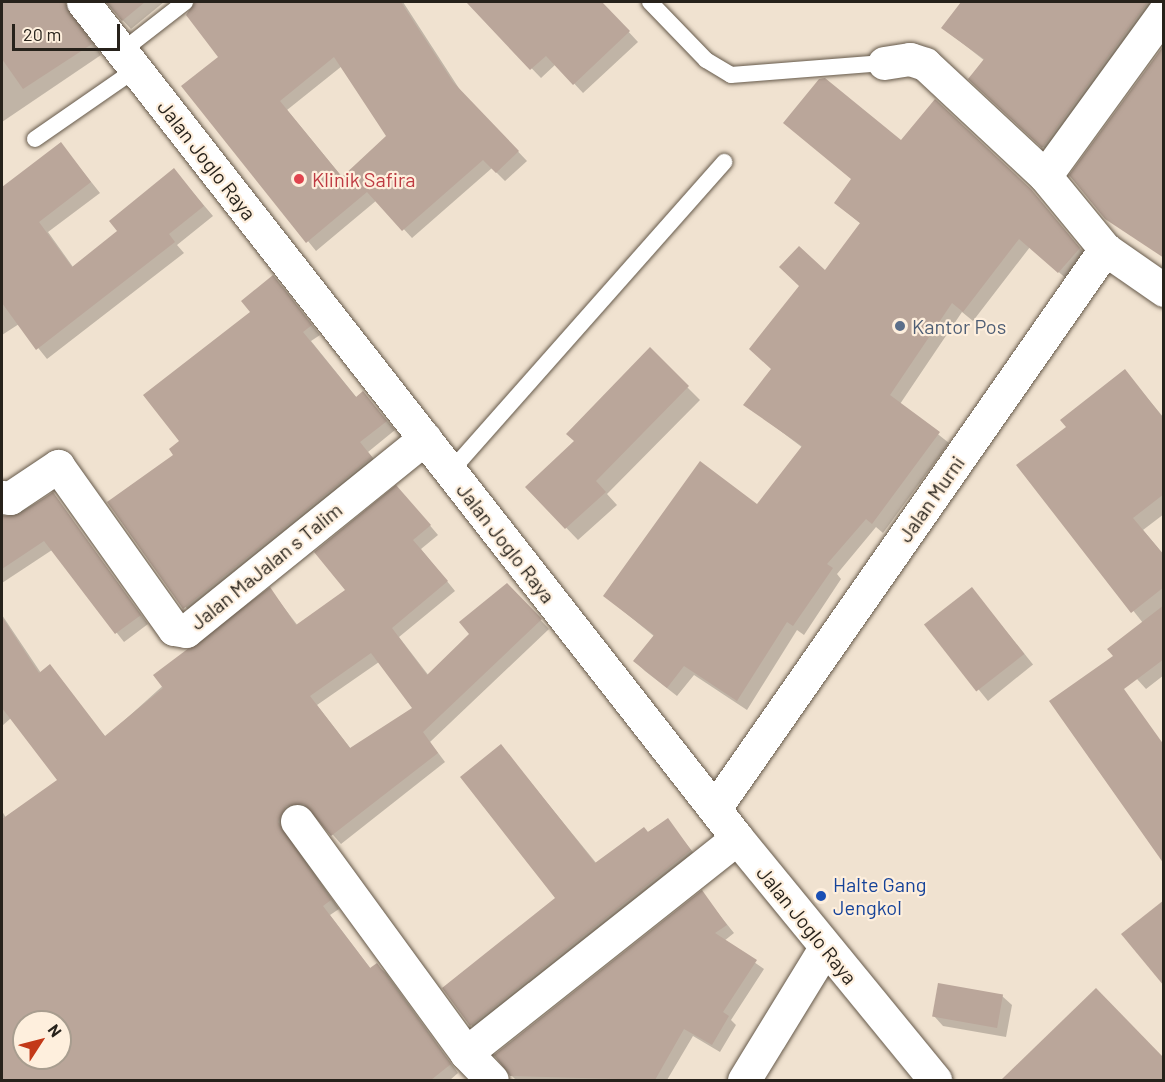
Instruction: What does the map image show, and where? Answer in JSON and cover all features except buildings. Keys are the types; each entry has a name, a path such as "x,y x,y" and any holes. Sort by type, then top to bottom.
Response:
{"street":[{"name":"Jalan Joglo Raya","path":"83,2 716,808 737,838 935,1080"},
{"path":"1045,176 1164,12"},
{"path":"884,63 910,59 925,64 1045,176 1105,249 1164,290"},
{"name":"Jalan Murni","path":"716,808 1105,249"},
{"name":"Jalan MaJalan s Talim","path":"2,497 10,498 58,466 174,629 186,631 424,438"},
{"path":"297,821 465,1053 492,1080"},
{"path":"465,1053 737,838"},
{"path":"744,1080 825,948"}],"lane":[{"path":"35,139 129,60 185,2"},
{"path":"650,2 706,60 731,75 884,63"},
{"path":"450,472 724,162"}],"place":[{"name":"Klinik Safira","path":"299,179"},
{"name":"Kantor Pos","path":"900,326"},
{"name":"Halte Gang Jengkol","path":"821,896"}]}
